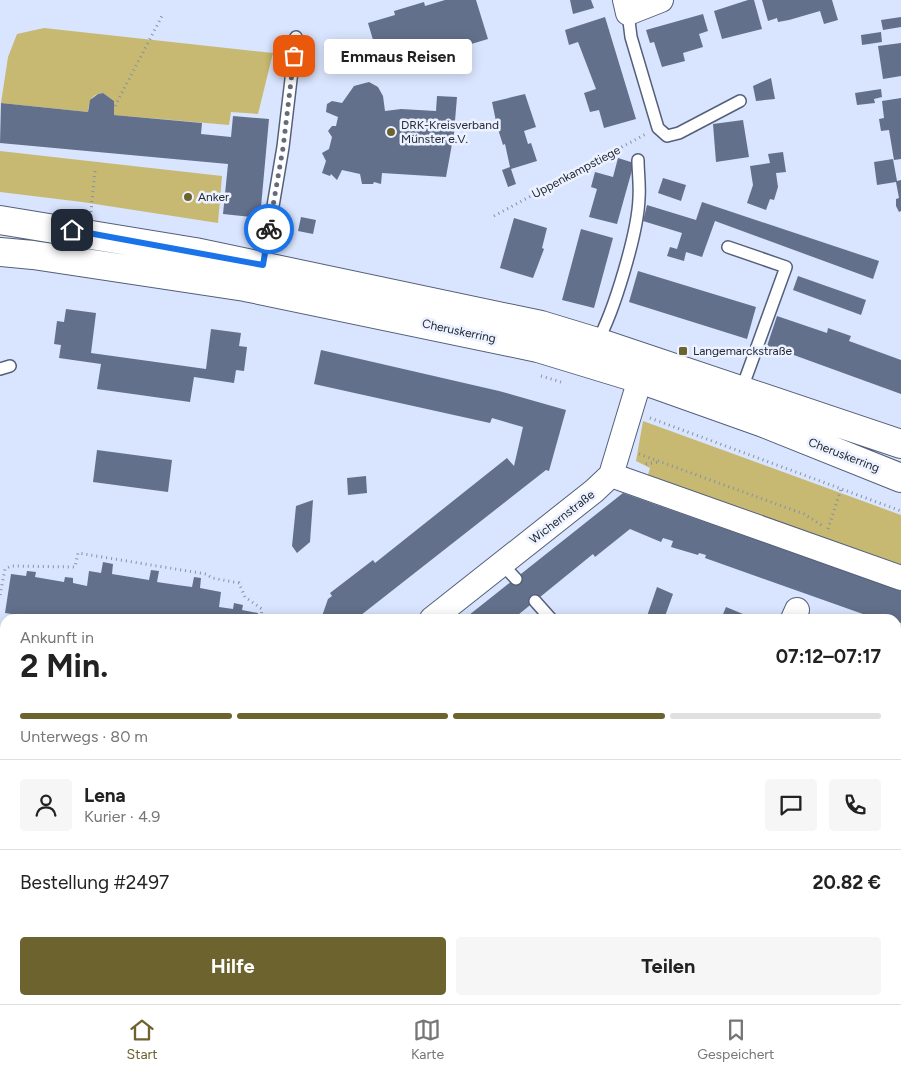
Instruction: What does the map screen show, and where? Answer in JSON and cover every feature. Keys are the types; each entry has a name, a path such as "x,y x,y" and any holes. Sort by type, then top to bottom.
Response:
{"main road":[{"name":"Cheruskerring","path":"0,220 126,239 263,265 472,309 597,342 901,444"},
{"name":"Cheruskerring","path":"0,252 33,255 245,287 538,348 640,379 760,422 901,478"}],"street":[{"path":"626,6 661,0"},
{"name":"Wichernstraße","path":"440,614 509,571 611,475 640,379"},
{"path":"611,475 827,538 901,578"}],"lane":[{"path":"626,6 631,37 658,128 667,136 673,135 740,101"},
{"path":"263,265 283,148 296,37"},
{"path":"597,342 606,325 630,247 639,200 638,160"},
{"path":"728,247 786,267 741,390"},
{"path":"536,601 547,614"}],"path":[{"path":"115,106 163,14"},
{"name":"Uppenkampstiege","path":"494,216 658,128"},
{"path":"91,220 95,171"},
{"path":"631,412 901,510"},
{"path":"620,447 804,514 827,538"},
{"path":"827,538 841,489"},
{"path":"0,595 6,569 11,566 75,567 78,552 206,574 212,578 240,583 246,597 262,609 262,614"}],"shaded area":[{"path":"44,28 273,53 258,114 231,112 229,125 114,115 114,101 103,93 91,99 88,112 1,103 8,57 17,34"},
{"path":"0,151 222,176 218,223 82,202 0,192"},
{"path":"643,421 901,515 901,568 647,478 650,468 636,461"}],"building":[{"path":"445,0 476,0 488,39 458,48 457,45 410,58 411,62 382,70 368,23 395,15 394,11 424,2 425,6"},
{"path":"570,0 591,0 594,8 573,14"},
{"path":"748,0 754,0 762,29 722,39 714,11"},
{"path":"762,0 832,0 838,20 824,24 820,11 789,20 778,22 777,18 768,21"},
{"path":"703,14 708,31 699,34 703,47 683,53 685,61 662,67 654,42 650,43 646,30"},
{"path":"605,17 636,119 604,128 599,110 590,112 584,93 596,89 578,42 569,45 565,30"},
{"path":"901,17 901,27 883,30 881,20"},
{"path":"881,32 882,42 862,45 861,35"},
{"path":"901,43 901,76 883,79 878,46"},
{"path":"771,78 775,99 756,101 753,86"},
{"name":"DRK-Kreisverband Münster e.V.","path":"369,82 378,87 383,96 385,111 401,109 436,111 437,96 457,97 454,133 446,177 382,173 381,184 374,182 373,184 362,184 360,174 342,170 337,180 331,174 330,176 322,173 326,161 322,153 329,149 332,137 328,131 332,126 336,126 338,117 326,112 327,104 332,101 342,103 354,86"},
{"path":"881,89 882,97 874,99 875,103 857,105 855,93"},
{"path":"103,93 114,101 114,115 202,123 201,134 231,137 233,116 269,119 260,218 223,214 228,164 0,143 1,103 88,112 90,100"},
{"path":"525,94 536,127 524,131 528,144 531,143 537,161 511,169 516,184 508,187 502,170 510,167 505,144 503,145 497,126 492,102"},
{"path":"901,98 901,159 894,160 889,130 881,131 879,119 884,118 882,101"},
{"path":"743,120 749,157 716,162 713,124"},
{"path":"783,152 786,172 776,173 778,187 774,200 770,199 766,210 747,203 753,185 750,166 770,163 768,154"},
{"path":"618,158 634,163 617,224 589,217 597,189 591,187 595,172 613,177"},
{"path":"893,159 897,181 901,180 901,211 899,212 896,206 896,199 899,198 896,182 877,185 874,162"},
{"path":"663,178 686,185 681,201 658,193"},
{"path":"702,202 879,261 873,279 715,221 702,257 686,252 684,261 667,256 670,247 677,249 682,233 643,221 647,205 696,220"},
{"path":"301,217 316,220 313,234 298,231"},
{"path":"514,218 547,228 542,248 544,249 533,278 500,268"},
{"path":"581,229 613,238 594,308 562,300"},
{"path":"638,271 756,307 747,339 629,302"},
{"path":"798,276 866,300 861,315 793,290"},
{"path":"66,309 96,313 91,353 206,369 211,329 241,333 239,346 247,347 244,371 236,370 234,383 194,377 190,402 97,389 101,364 59,358 61,345 54,344 57,321 64,322"},
{"path":"777,316 827,333 828,328 851,336 849,341 901,360 901,394 780,350 779,352 768,348 767,346"},
{"path":"321,350 499,391 566,410 549,471 546,470 362,614 323,614 328,599 332,596 330,593 373,560 375,563 507,458 514,466 523,427 492,418 490,423 314,384"},
{"path":"97,450 172,460 168,492 93,482"},
{"path":"366,476 367,493 348,495 347,478"},
{"path":"623,493 901,591 901,614 863,614 705,558 706,555 699,553 698,555 671,547 673,541 663,538 661,542 630,529 595,557 593,554 519,614 470,614"},
{"path":"313,500 310,542 297,553 292,546 296,506"},
{"path":"103,562 113,564 112,574 149,580 151,570 159,571 157,582 192,587 194,577 201,578 200,588 221,592 219,607 233,609 234,603 243,605 242,610 258,614 5,613 11,574 26,576 27,571 36,572 35,577 64,582 65,577 73,578 73,583 87,586 89,571 101,573"},
{"path":"657,587 673,594 666,614 648,614"},
{"path":"726,607 743,614 723,614"}],"way so far":[{"path":"269,229 283,148 294,56"}],"place":[{"name":"Emmaus Reisen","path":"294,56"},
{"name":"DRK-Kreisverband Münster e.V.","path":"391,132"},
{"name":"Anker","path":"188,197"},
{"name":"Langemarckstraße","path":"683,351"}],"route":[{"path":"72,230 263,265 269,229"}]}
